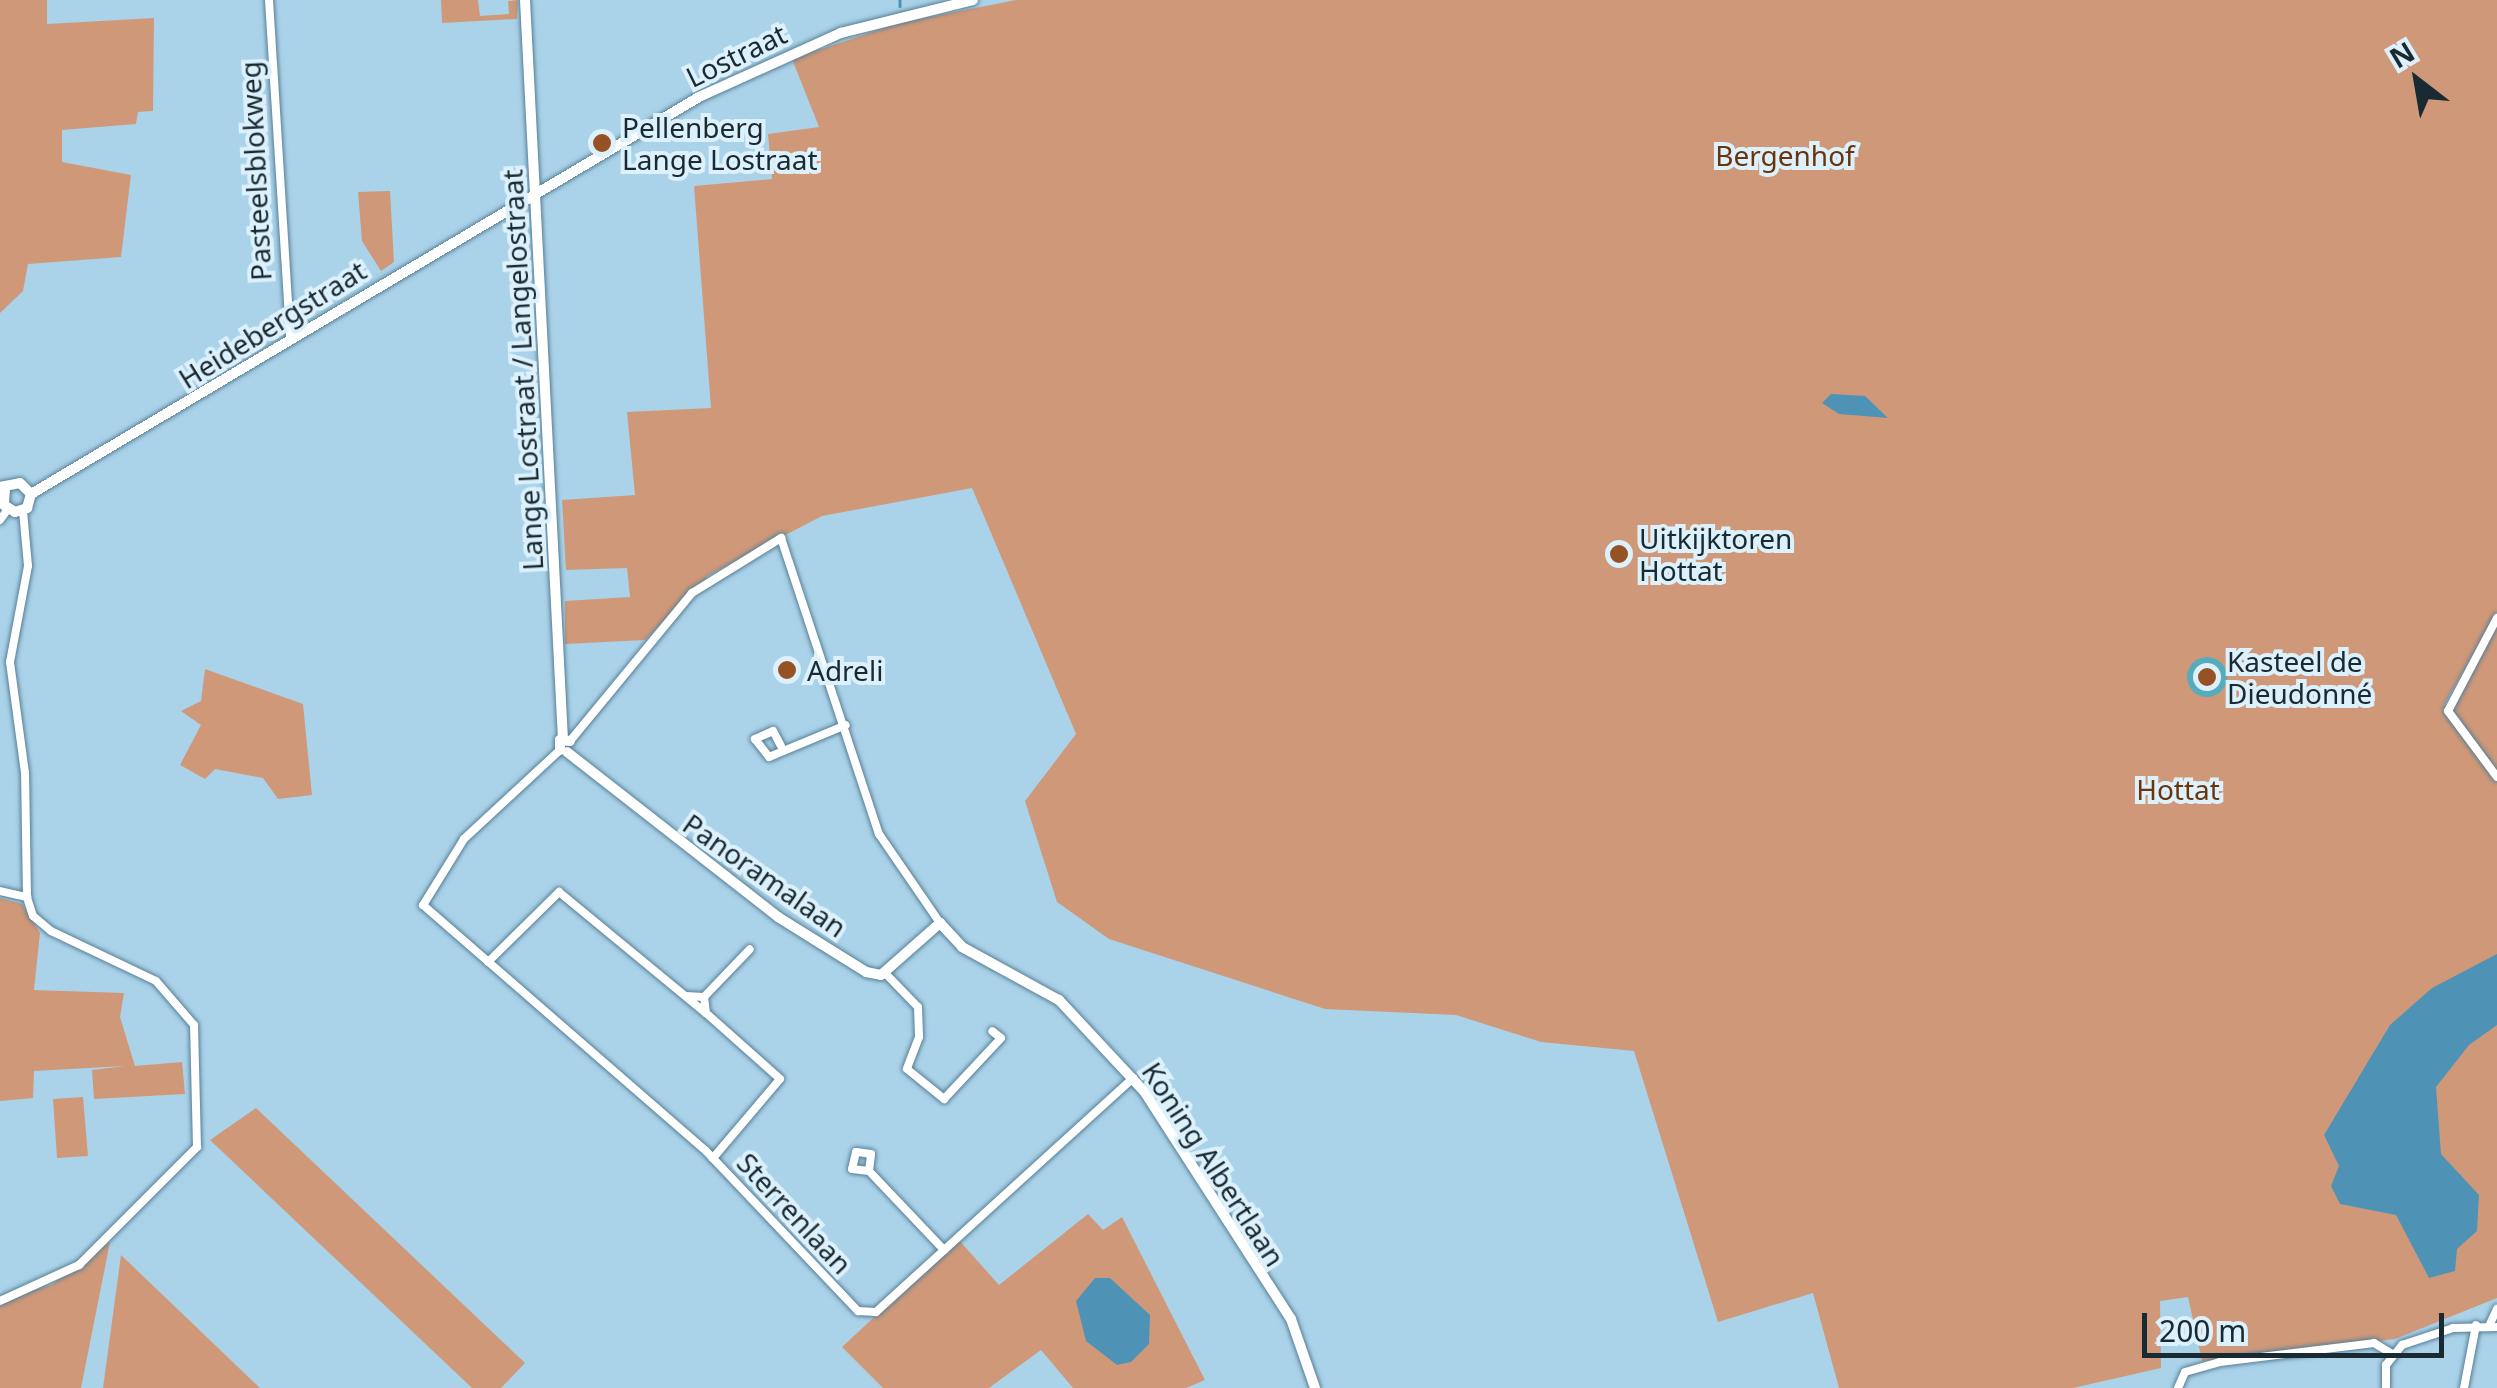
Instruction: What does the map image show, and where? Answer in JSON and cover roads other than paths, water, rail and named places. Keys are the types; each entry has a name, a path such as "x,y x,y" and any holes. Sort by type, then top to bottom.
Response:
{"street":[{"name":"Pasteelsblokweg","path":"269,0 290,338"},
{"name":"Lange Lostraat / Langelostraat","path":"525,0 565,745"},
{"name":"Lostraat","path":"537,192 787,54 862,26 973,0"},
{"name":"Heidebergstraat","path":"31,494 537,192"},
{"path":"0,1302 78,1265 198,1147 194,1025 156,981 52,930 33,916 27,896 24,772 10,662 28,566 23,511 31,494 20,484 2,488 8,509"},
{"path":"8,509 23,511"},
{"path":"0,520 8,509"},
{"name":"Koning Albertlaan","path":"565,745 692,593 781,538 846,724 879,834 940,923 962,946 1059,1000 1133,1078 1291,1319 1315,1388"},
{"path":"2497,618 2448,711 2497,777"},
{"path":"781,746 846,724"},
{"name":"Sterrenlaan","path":"565,745 472,829 423,906 713,1158 864,1314 876,1312 1133,1078"},
{"name":"Panoramalaan","path":"565,745 778,917 866,972 885,973"},
{"path":"0,890 27,896"},
{"path":"488,962 559,892 706,1013 780,1079 713,1158"},
{"path":"940,923 885,973 918,1007 919,1038 907,1069 944,1100 1000,1038 992,1031"},
{"path":"686,996 704,997 750,949"},
{"path":"704,997 706,1013"},
{"path":"869,1171 944,1250"},
{"path":"2392,1354 2435,1332 2493,1326 2497,1309"},
{"path":"2464,1388 2476,1325"},
{"path":"2178,1388 2185,1372 2374,1343 2392,1354"},
{"path":"2386,1388 2392,1354"}],"water":[{"path":"1831,394 1865,396 1888,418 1839,414 1822,403"},
{"path":"2497,954 2497,1025 2469,1045 2436,1087 2441,1154 2479,1195 2477,1231 2457,1249 2455,1271 2429,1278 2396,1215 2340,1204 2331,1186 2339,1166 2324,1135 2390,1025 2432,988"},
{"path":"1095,1278 1110,1278 1150,1315 1149,1344 1131,1362 1117,1365 1086,1341 1076,1301"}],"waterway":[{"path":"900,0 900,6"}],"place":[{"name":"Pellenberg Lange Lostraat","path":"602,143"},
{"name":"Uitkijktoren Hottat","path":"1619,554"},
{"name":"Adreli","path":"787,670"},
{"name":"Kasteel de Dieudonné","path":"2207,677"}],"park label":[{"name":"Bergenhof","path":"1785,155"},
{"name":"Hottat","path":"2178,789"}]}
